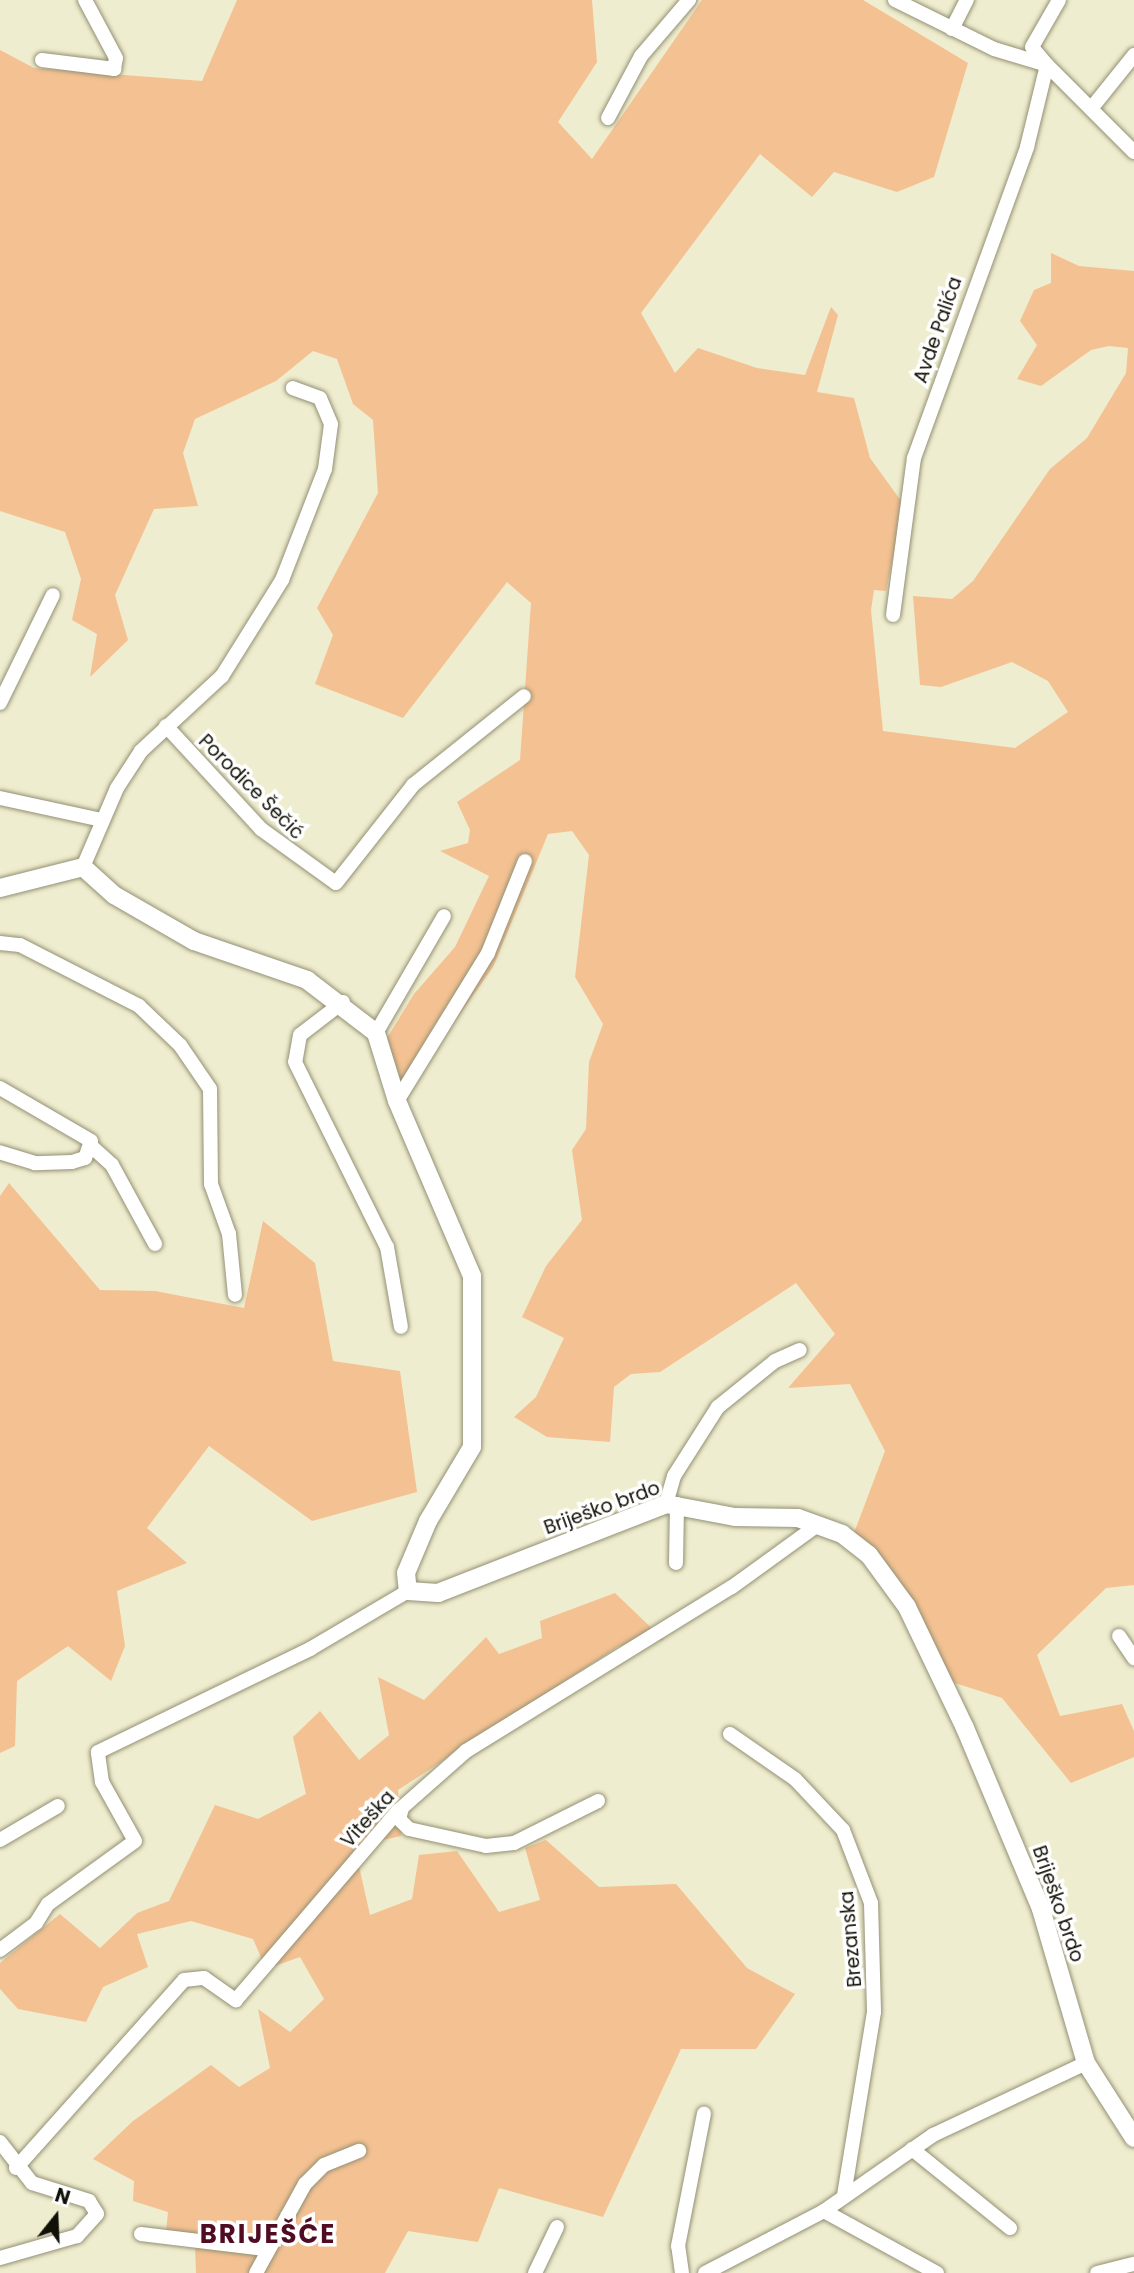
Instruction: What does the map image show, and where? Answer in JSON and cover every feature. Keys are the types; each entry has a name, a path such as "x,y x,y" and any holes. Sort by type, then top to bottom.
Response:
{"street":[{"path":"42,60 114,69 116,58 85,0"},
{"path":"608,118 641,56 689,0"},
{"path":"895,0 952,29 1047,65"},
{"path":"952,29 967,0"},
{"path":"1059,0 1032,47 1047,65 1094,105 1134,152"},
{"path":"1094,105 1134,55"},
{"name":"Avde Palića","path":"892,615 914,458 1027,147 1047,65"},
{"path":"83,867 102,820 141,751 222,676 282,580 325,469 331,424 320,398 293,388"},
{"path":"0,704 53,595"},
{"name":"Porodice Šečić","path":"166,726 261,829 336,883 413,785 524,696"},
{"path":"0,798 102,820"},
{"path":"397,1101 488,953 525,861"},
{"path":"0,888 83,867"},
{"path":"0,1950 36,1923 48,1903 135,1841 102,1782 98,1752 310,1649 408,1591 406,1573 428,1521 472,1447 476,1401 472,1276 397,1101 376,1033 343,1002 307,980 194,941 114,895 83,867"},
{"path":"376,1033 444,916"},
{"path":"0,943 20,945 139,1006 180,1045 210,1089 211,1184 229,1234 235,1295"},
{"path":"343,1002 300,1035 295,1062 387,1247 401,1328"},
{"path":"0,1088 84,1133 91,1146 112,1165 155,1244"},
{"path":"0,1152 47,1164 78,1161 91,1146"},
{"path":"676,1563 672,1504 674,1476 718,1407 775,1361 800,1350"},
{"name":"Briješko brdo","path":"408,1591 438,1593 672,1504 819,1524 869,1555 907,1607 1041,1909 1086,2063 1134,2137"},
{"name":"Viteška","path":"16,2168 184,1980 204,1978 236,2000 402,1808 466,1751 732,1587 819,1524"},
{"path":"1119,1636 1134,1658"},
{"name":"Brezanska","path":"730,1734 795,1779 843,1830 871,1903 874,2012 844,2196"},
{"path":"402,1808 400,1819 409,1829 486,1846 514,1843 598,1801"},
{"path":"0,1840 58,1806"},
{"path":"705,2273 824,2211 912,2149 989,2105 1086,2063"},
{"path":"682,2273 678,2246 704,2114"},
{"path":"0,2142 16,2168 32,2183 89,2201 97,2214 77,2236 0,2258"},
{"path":"912,2149 1010,2228"},
{"path":"256,2273 265,2249 305,2184 324,2165 359,2151"},
{"path":"824,2211 937,2273"},
{"path":"535,2273 557,2227"},
{"path":"141,2234 265,2249"},
{"path":"1097,2273 1134,2264"}],"shaded area":[{"path":"237,0 592,0 597,62 558,122 592,159 702,0 863,0 968,63 934,177 897,192 834,172 812,197 760,154 641,313 675,373 698,348 757,368 805,375 831,307 838,315 817,392 854,398 870,458 904,505 886,591 874,590 871,610 883,731 1015,748 1068,712 1048,681 1012,662 941,687 920,685 913,596 952,599 973,581 1050,469 1087,438 1126,373 1128,348 1109,346 1091,350 1041,386 1017,379 1037,345 1020,321 1034,290 1051,283 1051,253 1079,266 1134,271 1134,1585 1106,1588 1037,1655 1060,1716 1122,1704 1134,1731 1134,1757 1071,1783 1002,1698 936,1677 908,1604 854,1533 885,1451 850,1384 788,1388 835,1334 796,1283 660,1372 631,1374 614,1387 610,1442 547,1437 514,1417 536,1397 564,1338 522,1317 546,1266 582,1220 572,1150 586,1129 589,1062 603,1024 575,977 589,855 572,831 548,834 493,967 402,1096 384,1043 414,994 455,947 489,876 440,851 468,843 470,830 457,802 520,760 531,603 507,582 403,718 315,684 333,635 317,608 378,493 373,420 353,404 337,359 313,351 276,381 195,419 183,453 198,506 154,509 115,595 128,640 90,677 97,634 72,620 81,579 65,532 0,511 0,50 34,68 202,81"},
{"path":"9,1183 100,1290 155,1291 244,1308 263,1221 315,1263 333,1361 400,1371 417,1492 312,1521 209,1446 147,1528 187,1563 117,1591 125,1646 111,1681 68,1646 17,1681 15,1746 0,1753 0,1196"},
{"path":"615,1593 664,1640 619,1646 398,1790 401,1836 365,1844 358,1862 370,1915 412,1899 419,1855 457,1851 499,1912 540,1900 525,1848 546,1840 599,1887 676,1884 747,1968 795,1994 756,2049 681,2049 603,2217 499,2188 478,2242 408,2231 385,2273 196,2273 195,2246 166,2232 168,2212 133,2201 134,2181 93,2159 133,2121 211,2065 239,2087 270,2068 258,2009 290,2032 324,1999 300,1957 266,1969 253,1939 191,1921 137,1934 148,1967 103,1987 86,2022 18,2009 0,1989 0,1963 60,1914 100,1948 137,1913 169,1901 215,1805 258,1819 306,1794 293,1737 320,1711 359,1760 389,1735 378,1677 424,1700 486,1637 499,1654 542,1638 540,1621"}],"district":[{"name":"BRIJEŠĆE","path":"268,2235"}]}
